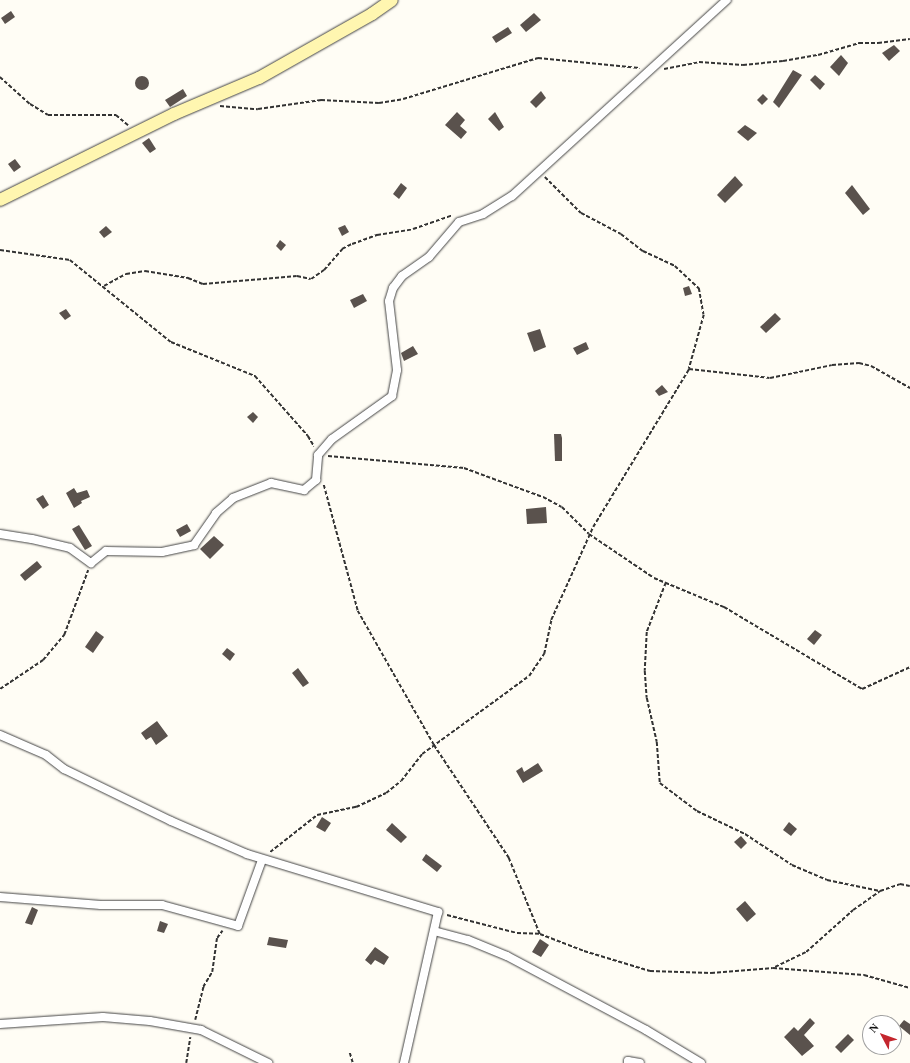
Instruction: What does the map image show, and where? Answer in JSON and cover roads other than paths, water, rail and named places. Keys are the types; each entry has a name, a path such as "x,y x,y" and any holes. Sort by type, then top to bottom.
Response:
{"main road":[{"path":"0,200 174,114 259,78 372,14 392,0"}],"street":[{"path":"0,534 32,538 70,548 91,563 106,551 162,552 194,545 216,513 232,498 271,483 304,490 316,480 318,455 332,439 392,396 397,370 389,301 393,288 402,276 429,257 459,222 483,214 512,196 727,0"},
{"path":"0,735 46,755 64,769 171,821 262,860 438,912 404,1063"},
{"path":"0,897 101,905 162,905 238,926 262,860"},
{"path":"434,931 468,940 507,956 646,1030 701,1063"},
{"path":"0,1024 103,1017 192,1028 268,1063"},
{"path":"628,1063 628,1061 640,1063"}]}
